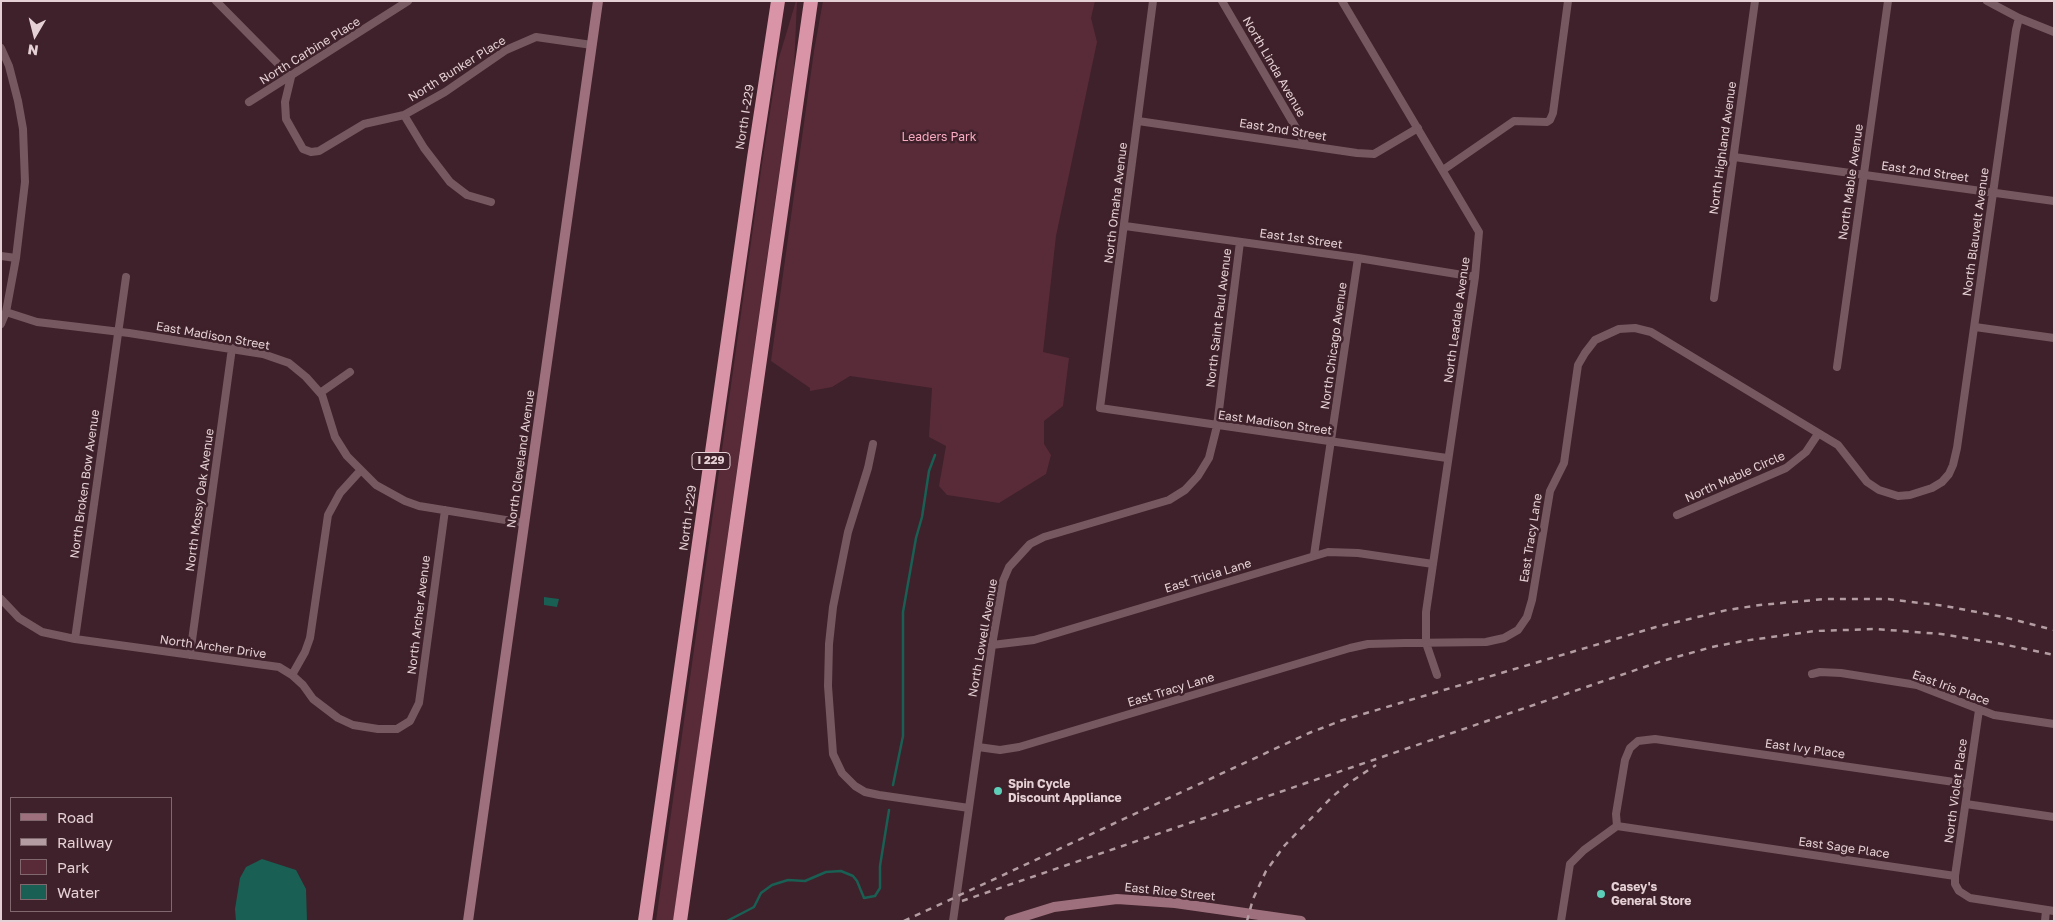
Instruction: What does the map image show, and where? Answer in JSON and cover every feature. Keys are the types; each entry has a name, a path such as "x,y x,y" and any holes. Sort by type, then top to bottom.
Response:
{"highway":[{"name":"North I-229","path":"645,921 778,1"},
{"name":"I 229","path":"680,921 811,1"}],"street":[{"path":"216,1 292,77"},
{"name":"North Carbine Place","path":"250,102 292,77 408,1"},
{"name":"North Cleveland Avenue","path":"468,921 598,1"},
{"name":"North Omaha Avenue","path":"1100,408 1154,1"},
{"name":"North Linda Avenue","path":"1222,1 1306,145"},
{"name":"North Leadale Avenue","path":"1342,1 1479,232 1475,276 1426,612 1426,644 1437,675"},
{"path":"1443,170 1514,121 1547,122 1553,113 1568,1"},
{"name":"North Highland Avenue","path":"1714,298 1755,1"},
{"name":"North Mable Avenue","path":"1837,367 1888,1"},
{"path":"1988,1 2019,18 2054,32"},
{"name":"North Blauvelt Avenue","path":"1957,448 2019,18"},
{"name":"North Bunker Place","path":"292,77 285,102 286,119 303,149 311,152 319,151 364,124 404,115 445,92 506,50 536,37 592,45"},
{"path":"1,48 9,66 18,101 24,150 25,182 16,258 6,312 1,324"},
{"path":"404,115 424,148 450,182 467,195 491,202"},
{"name":"East 2nd Street","path":"1138,120 1357,154 1374,154 1418,128"},
{"name":"East 2nd Street","path":"1734,157 2054,201"},
{"name":"East 1st Street","path":"1125,226 1475,276"},
{"name":"North Saint Paul Avenue","path":"1217,426 1240,242"},
{"path":"1,256 16,258"},
{"name":"North Chicago Avenue","path":"1314,555 1358,258"},
{"name":"North Broken Bow Avenue","path":"75,639 126,277"},
{"name":"East Madison Street","path":"6,312 37,322 232,348 263,354 289,363 306,377 320,393 335,437 347,456 376,485 405,501 445,510 524,523"},
{"path":"1975,327 2054,338"},
{"name":"East Tracy Lane","path":"978,747 1000,750 1019,747 1368,644 1486,642 1518,630 1527,617 1532,600 1548,499 1564,464 1578,365 1581,358 1596,340 1607,333 1627,328 1651,332 1838,445 1872,486 1898,496 1918,493 1942,482 1949,474 1953,465 1957,448"},
{"name":"North Mossy Oak Avenue","path":"190,655 232,348"},
{"path":"320,393 350,372"},
{"name":"East Madison Street","path":"1100,408 1447,458"},
{"name":"North Lowell Avenue","path":"953,921 992,645 1003,581 1009,566 1030,544 1044,537 1178,496 1193,482 1204,467 1212,449 1217,426"},
{"name":"North Mable Circle","path":"1677,515 1786,468 1806,452 1818,434"},
{"path":"872,444 868,468 838,572 833,607 829,644 828,686 833,754 842,773 855,786 865,792 878,796 969,808"},
{"path":"292,675 305,652 310,638 328,515 340,493 360,471"},
{"name":"North Archer Avenue","path":"410,721 419,703 445,510"},
{"name":"East Tricia Lane","path":"992,645 1034,640 1336,550 1433,564"},
{"name":"North Archer Drive","path":"1,599 19,618 42,632 75,639 279,667 303,685 313,699 338,718 353,725 378,729 397,729 410,721"},
{"name":"East Iris Place","path":"1812,674 1820,672 1840,673 1917,685 2003,717 2054,724"},
{"name":"North Violet Place","path":"1955,876 1980,710"},
{"name":"East Ivy Place","path":"1617,826 1616,814 1625,760 1630,748 1638,741 1655,739 1968,784"},
{"path":"1966,804 2054,817"},
{"path":"1560,921 1570,864 1584,850 1617,826"},
{"name":"East Sage Place","path":"1617,826 1955,876"},
{"path":"1955,876 1955,884 1959,891 1970,898 2050,910 2045,921"},
{"name":"East Rice Street","path":"1008,921 1054,907 1117,899 1175,902 1301,921"}],"green space":[{"path":"796,1 794,68 673,921 656,921 762,164 778,61"},
{"name":"Leaders Park","path":"823,1 1095,1 1091,18 1097,42 1056,236 1043,352 1069,358 1063,406 1044,421 1044,444 1051,455 1046,474 999,503 947,495 939,486 946,446 929,437 932,388 850,376 832,387 810,391 810,388 771,361 814,51"}],"water":[{"path":"544,597 559,599 557,607 544,605"},
{"path":"262,859 296,870 306,889 307,921 236,921 235,909 240,878 246,867"}],"waterway":[{"path":"893,785 903,736 903,612 929,471 935,455"},
{"path":"727,921 754,907 761,893 772,885 788,880 805,881 826,872 841,871 853,876 864,898 875,896 880,888 880,866 889,810"}],"railway":[{"path":"904,921 1309,733 1343,720 1656,627 1727,610 1760,605 1825,599 1888,599 1945,606 2003,617 2054,630"},
{"path":"962,901 1662,661 1712,647 1815,631 1876,629 1941,634 2054,655"},
{"path":"1247,921 1253,899 1266,871 1285,845 1332,797 1376,765"}],"place":[{"name":"Spin Cycle Discount Appliance","path":"998,791"},
{"name":"Casey's General Store","path":"1601,894"}]}
